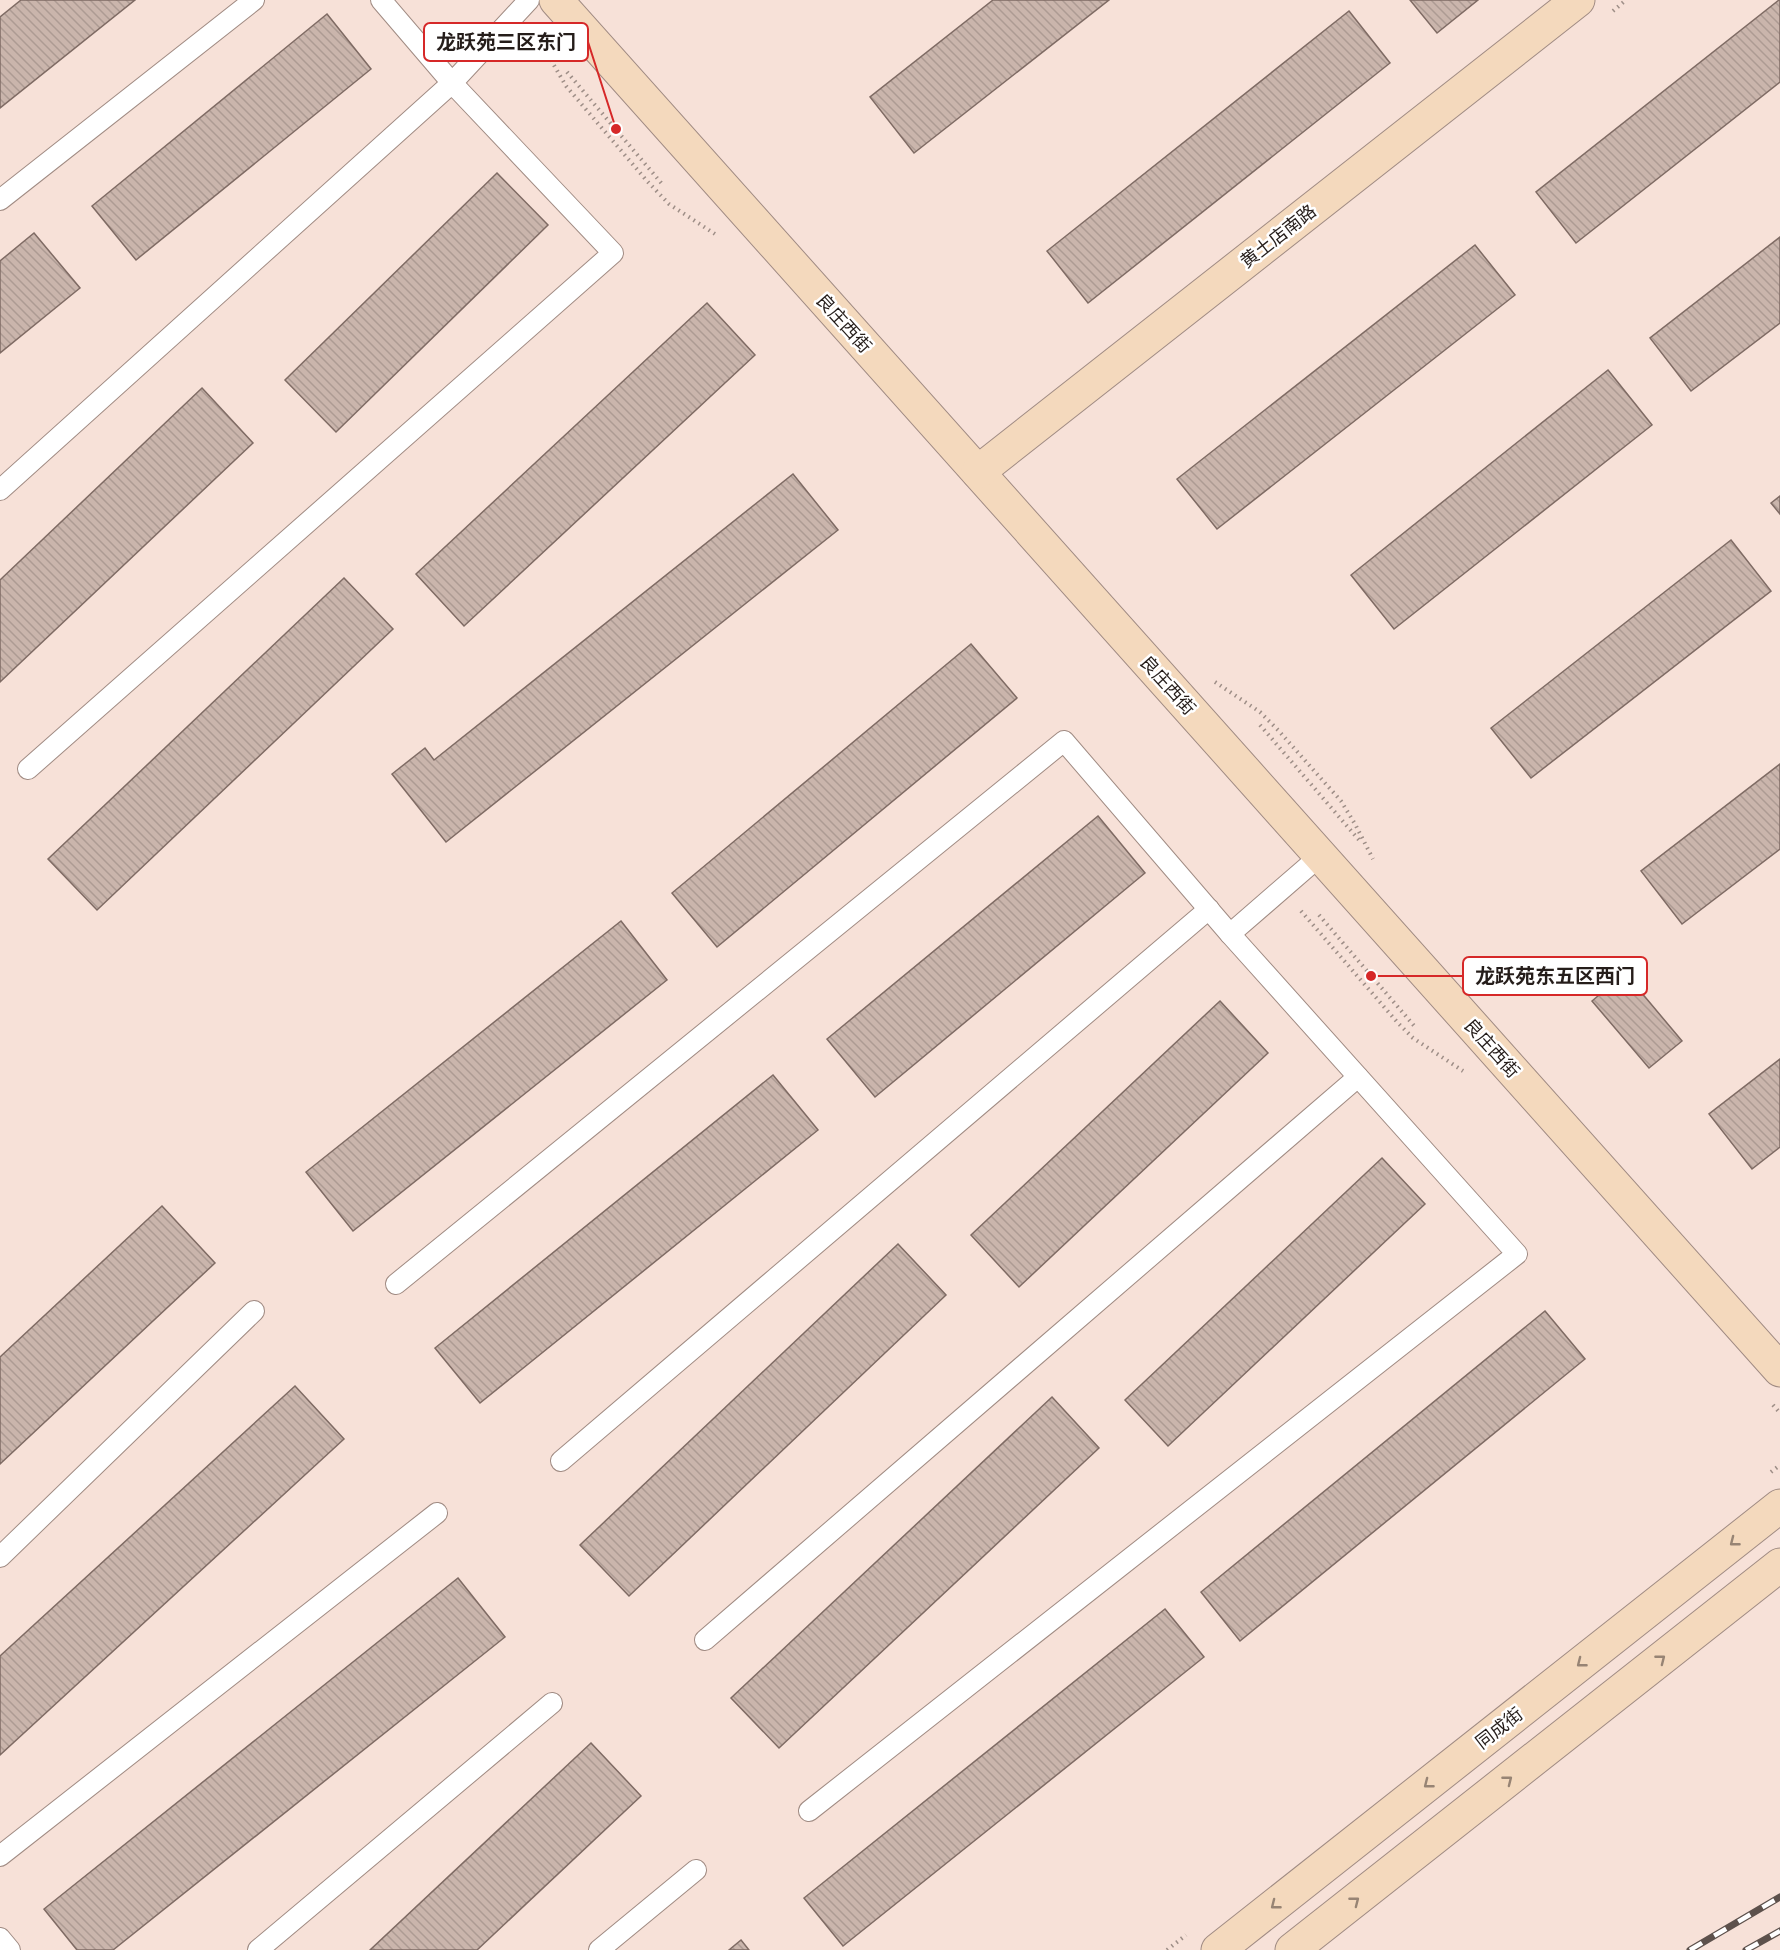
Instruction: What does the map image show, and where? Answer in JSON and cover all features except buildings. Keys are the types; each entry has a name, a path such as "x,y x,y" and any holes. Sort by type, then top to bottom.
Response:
{"street":[{"name":"良庄西街","path":"556,0 1780,1370"},
{"name":"黄土店南路","path":"978,472 1578,0"},
{"name":"同成街","path":"1218,1950 1780,1506"},
{"path":"1292,1950 1780,1565"}],"lane":[{"path":"0,200 254,0"},
{"path":"28,769 613,253 452,83 381,0"},
{"path":"0,490 452,83 525,4"},
{"path":"396,1284 1064,741 1230,933 1517,1254 809,1811"},
{"path":"1230,933 1320,856"},
{"path":"561,1461 1209,909"},
{"path":"705,1640 1358,1077"},
{"path":"0,1557 254,1311"},
{"path":"0,1856 437,1513"},
{"path":"258,1950 552,1702"},
{"path":"599,1950 696,1870"},
{"path":"0,1938 10,1950"}],"path":[{"path":"525,4 566,86 669,204 716,234"},
{"path":"567,72 572,81 663,185"},
{"path":"1260,725 1334,808 1359,840"},
{"path":"1319,915 1405,1018 1416,1028"}],"railway":[{"path":"1690,1950 1780,1897"},
{"path":"1746,1950 1780,1931"}],"place":[{"name":"龙跃苑三区东门","path":"616,129"},
{"name":"龙跃苑东五区西门","path":"1371,976"}]}
